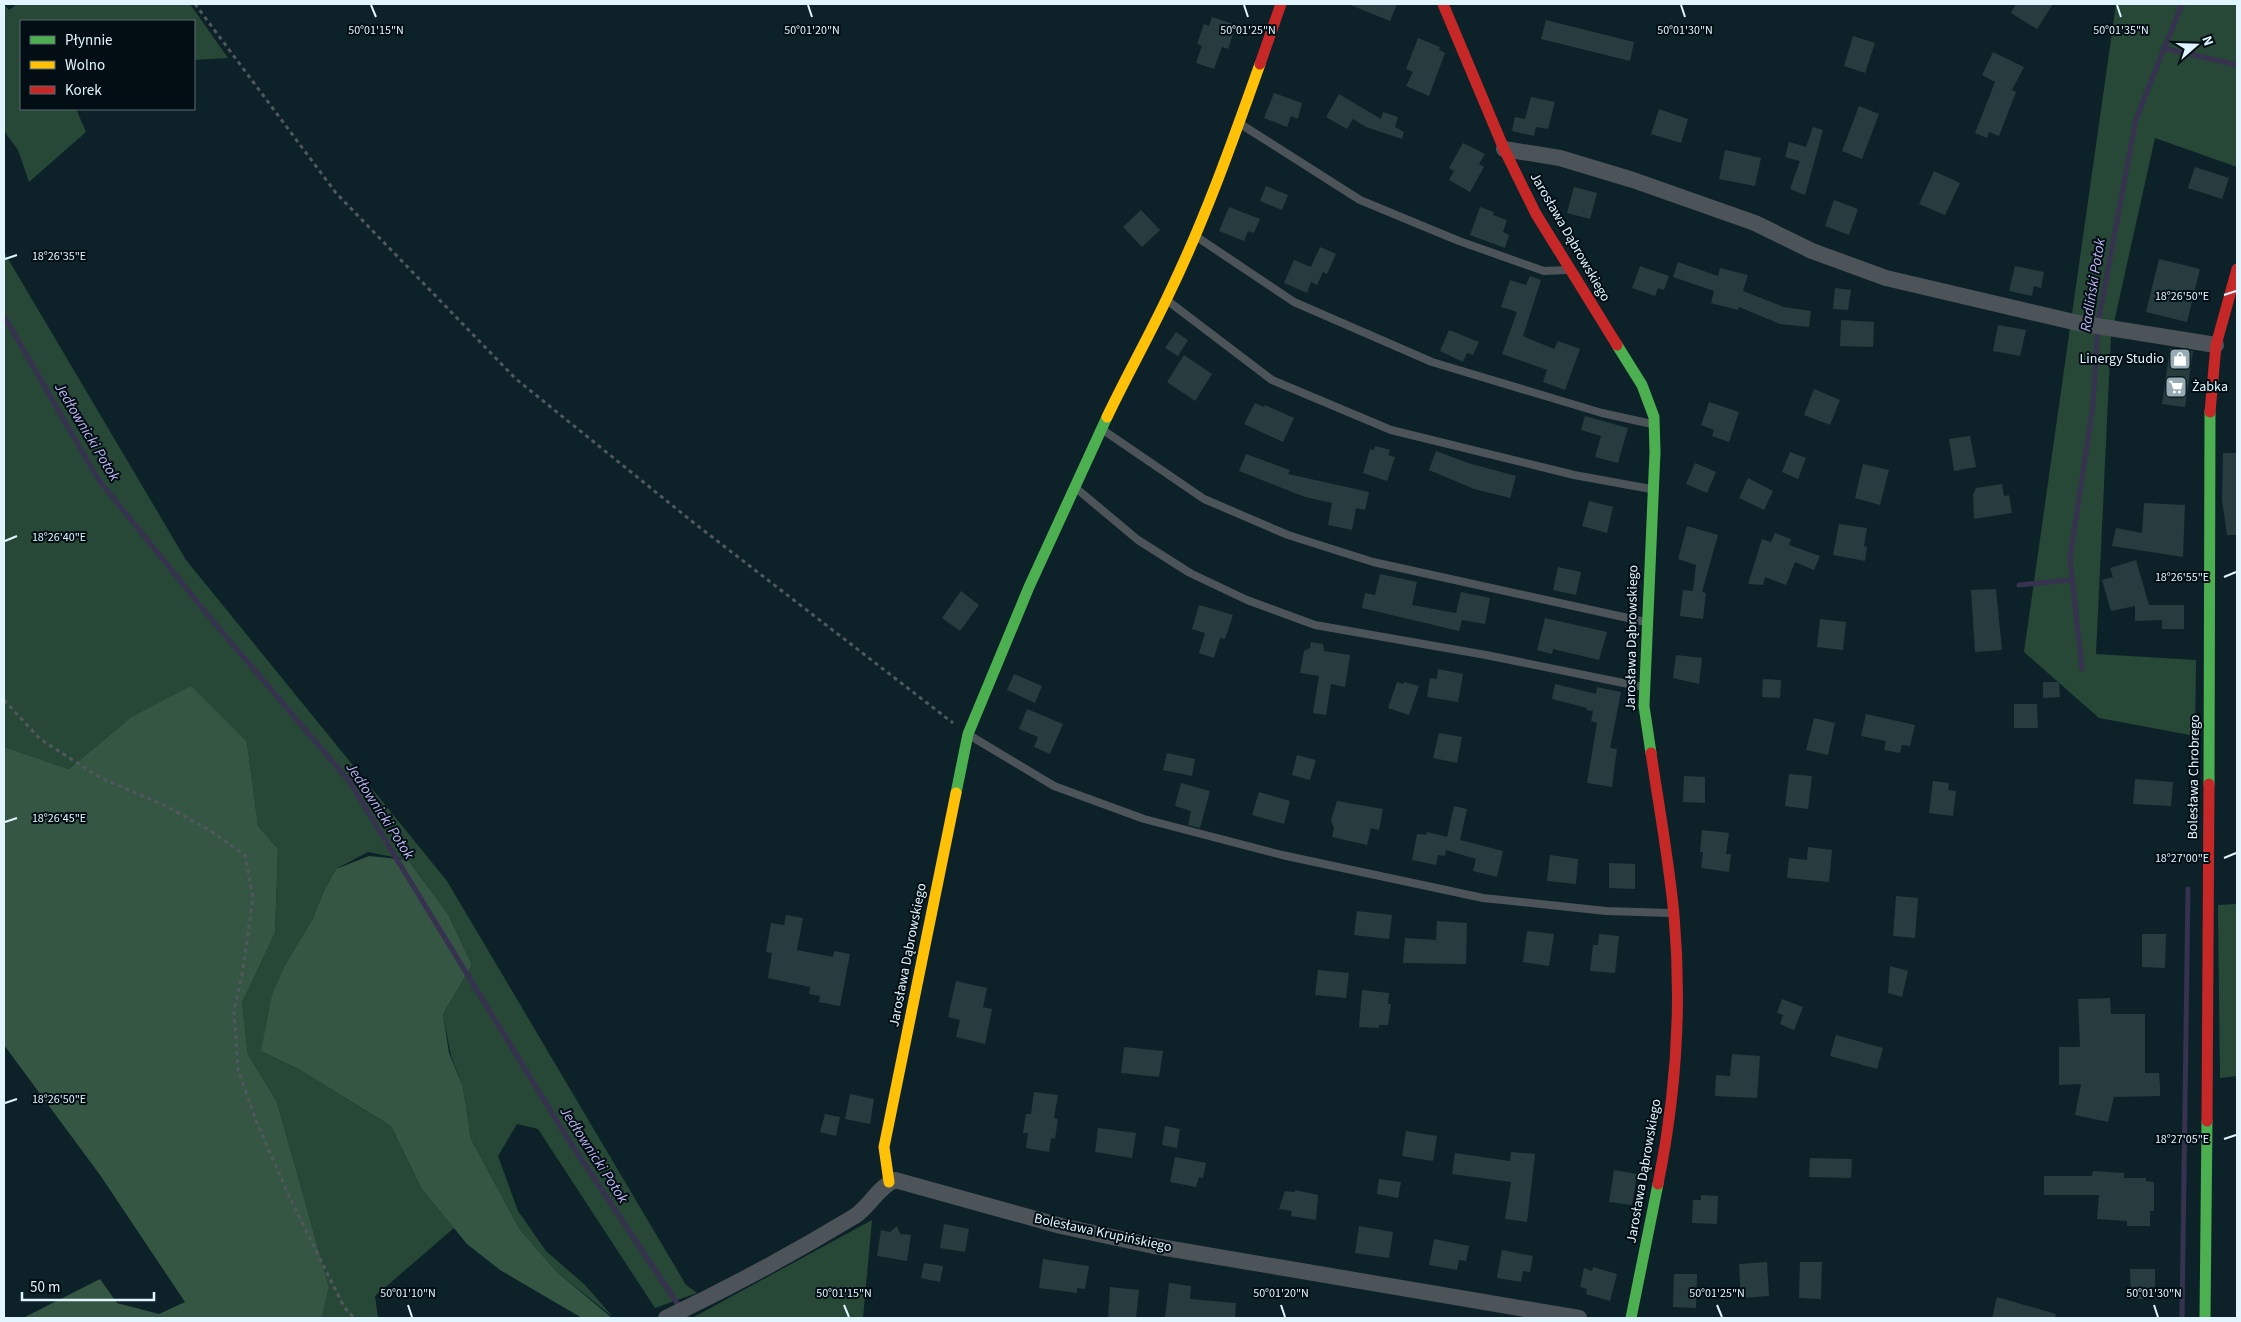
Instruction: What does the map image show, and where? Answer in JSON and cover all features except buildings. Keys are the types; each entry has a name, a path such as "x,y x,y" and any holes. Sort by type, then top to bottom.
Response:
{"street":[{"name":"Jarosława Dąbrowskiego","path":"889,1182 884,1147 968,734 1029,587 1132,364 1167,300 1195,236 1239,124 1281,4"},
{"name":"Jarosława Dąbrowskiego","path":"1442,4 1504,149 1536,214 1642,385 1654,417 1644,706 1674,914 1678,981 1673,1091 1669,1129 1631,1318"},
{"path":"1504,149 1560,158 1633,180 1755,223 1812,251 1886,278 2078,322 2216,345"},
{"name":"Bolesława Chrobrego","path":"2205,1318 2210,709 2208,605 2210,402 2216,345 2237,269"},
{"name":"Bolesława Krupińskiego","path":"889,1182 895,1180 1061,1226 1154,1246 1579,1318"},
{"path":"666,1318 787,1257 863,1211 889,1182"}],"lane":[{"path":"1239,124 1360,200 1459,241 1544,272 1570,270"},
{"path":"1195,236 1294,302 1432,362 1602,413 1654,424"},
{"path":"1167,300 1272,380 1391,430 1574,475 1653,489"},
{"path":"1102,429 1204,499 1288,536 1373,562 1646,622"},
{"path":"1075,488 1138,540 1190,573 1247,600 1315,625 1486,655 1644,687"},
{"path":"968,734 1054,786 1144,819 1282,855 1484,898 1606,911 1674,914"}],"path":[{"path":"195,4 336,193 516,379 694,523 968,734"},
{"path":"4,700 40,739 101,778 168,807 211,830 245,855 253,897 243,970 234,1011 238,1070 257,1123 289,1196 344,1307 354,1318"}],"green space":[{"path":"4,4 9,10 17,4 190,4 228,58 195,60 195,20 20,20 20,110 76,110 86,132 29,182 18,150 4,131"},
{"path":"2116,4 2237,4 2237,167 2155,138 2111,336 2096,654 2196,660 2195,736 2099,718 2024,652"},
{"path":"4,252 186,560 447,881 686,1285 697,1293 655,1308 538,1129 517,1124 498,1156 518,1211 546,1251 585,1285 613,1317 557,1272 520,1230 471,1139 463,1087 451,1056 443,1014 472,965 448,914 408,860 368,852 336,869 324,891 312,920 285,965 261,1051 300,1070 391,1126 421,1188 454,1228 375,1296 378,1318 322,1318 329,1287 277,1102 248,1054 242,1003 275,933 278,849 258,826 247,742 130,718 69,769 4,747"},
{"path":"191,686 247,742 258,826 278,849 275,933 242,1003 248,1054 277,1102 329,1287 322,1318 23,1318 100,1279 117,1303 159,1314 185,1302 100,1175 4,1045 4,747 69,769 130,718"},
{"path":"369,856 408,860 448,914 472,965 443,1014 449,1053 463,1087 471,1139 520,1230 557,1272 612,1318 582,1318 500,1270 467,1244 421,1188 391,1126 300,1070 261,1051 272,995 285,965 312,920 336,869"},
{"path":"2237,904 2237,1076 2220,1078 2218,905"},
{"path":"872,1220 863,1318 692,1318"}],"waterway":[{"name":"Radliński Potok","path":"2082,669 2070,558 2093,405 2098,323 2136,119 2182,4"},
{"path":"2163,48 2237,65"},
{"name":"Jedłownicki Potok","path":"4,316 98,479 212,620 349,781 566,1136 687,1318"},
{"path":"2019,585 2072,580"},
{"path":"2182,1318 2188,889"}],"traffic: fast":[{"path":"1617,345 1642,385 1654,417 1655,452 1644,706 1651,753"},
{"path":"2209,784 2210,412"},
{"path":"956,793 968,734 1029,587 1107,417"},
{"path":"2205,1318 2207,1121"},
{"path":"1631,1318 1658,1184"}],"traffic: slow":[{"path":"1107,417 1160,313 1193,240 1228,153 1260,64"},
{"path":"889,1182 884,1147 956,793"}],"traffic: jam":[{"path":"1260,64 1281,4"},
{"path":"1443,4 1504,149 1536,214 1617,345"},
{"path":"2210,412 2216,345 2237,269"},
{"path":"1651,753 1672,895 1677,983 1676,1051 1673,1084 1658,1184"},
{"path":"2207,1121 2209,784"}],"place":[{"name":"Linergy Studio","path":"2180,359"},
{"name":"Żabka","path":"2176,387"}]}
